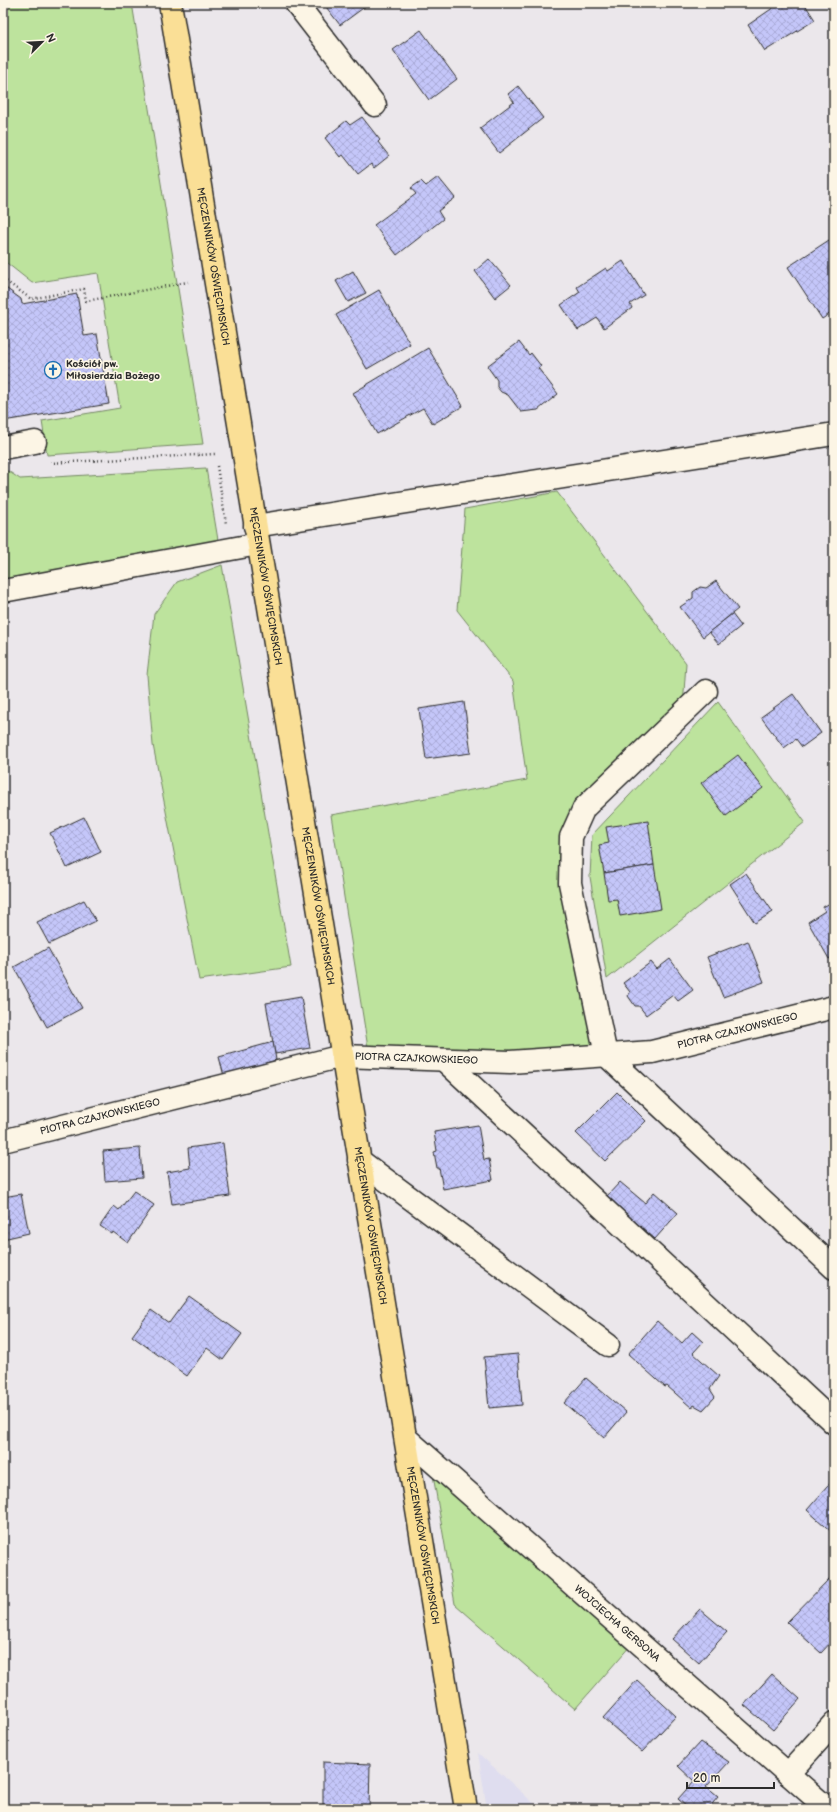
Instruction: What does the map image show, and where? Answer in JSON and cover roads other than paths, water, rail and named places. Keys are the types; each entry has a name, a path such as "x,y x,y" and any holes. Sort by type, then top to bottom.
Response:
{"main road":[{"name":"MĘCZENNIKÓW OŚWIĘCIMSKICH","path":"170,3 466,1809"}],"street":[{"path":"296,3 375,105"},
{"path":"3,592 257,535 834,434"},
{"path":"3,448 36,442"},
{"path":"706,691 584,808 571,837 570,883 606,1055 834,1268"},
{"name":"PIOTRA CZAJKOWSKIEGO","path":"3,1141 342,1056 510,1062 652,1052 834,1007"},
{"path":"444,1060 834,1423"},
{"path":"360,1160 608,1345"},
{"name":"WOJCIECHA GERSONA","path":"406,1438 828,1809"},
{"path":"788,1774 834,1723"}],"place":[{"name":"Kościół pw. Miłosierdzia Bożego","path":"53,370"}]}
